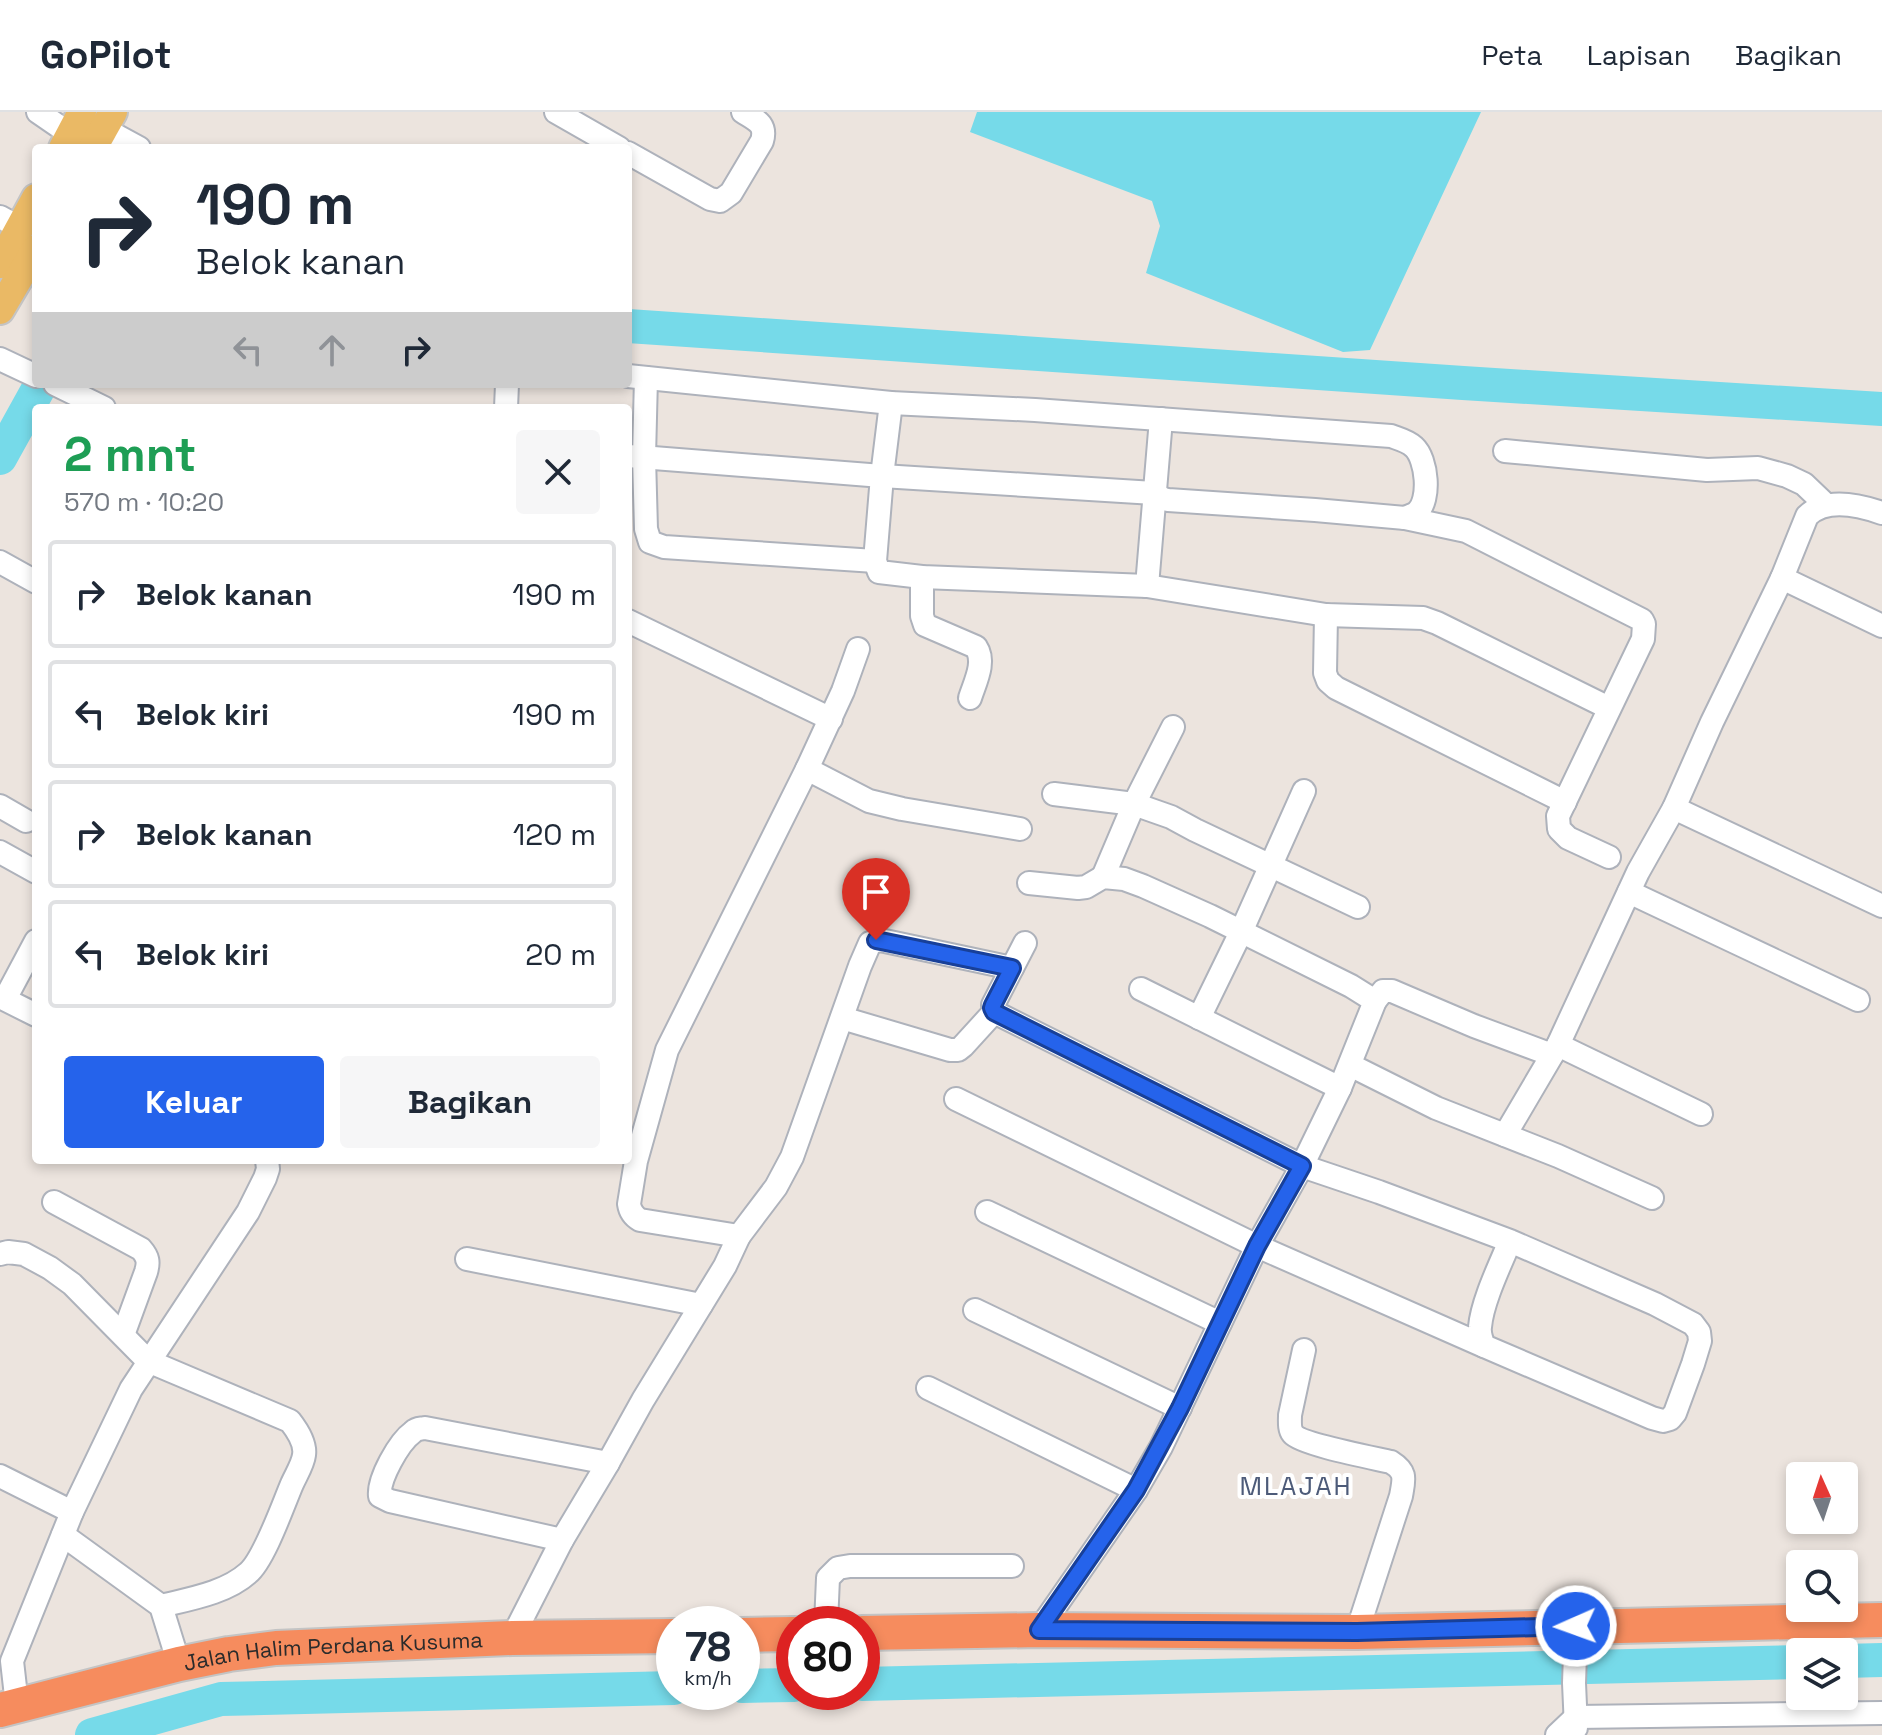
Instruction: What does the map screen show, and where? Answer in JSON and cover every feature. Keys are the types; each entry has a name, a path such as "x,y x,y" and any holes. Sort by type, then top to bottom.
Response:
{"highway":[{"path":"880,1633 1039,1630 1575,1637 1882,1620"},
{"name":"Jalan Halim Perdana Kusuma","path":"8,1707 179,1664 276,1648 512,1638 656,1636"}],"main road":[{"path":"0,310 22,232"}],"street":[{"path":"38,112 128,144"},
{"path":"556,112 589,141"},
{"path":"632,155 710,199 724,200 764,135 761,124 743,112"},
{"path":"0,359 32,374"},
{"path":"875,561 664,547 650,542 636,457 637,377 891,403 1035,410 1391,436 1413,445 1424,465 1424,501 1417,512 1405,518"},
{"path":"63,388 96,404"},
{"path":"891,403 875,561 879,572 922,577 1147,586 1326,615 1423,618 1609,708"},
{"path":"1147,586 1161,419"},
{"path":"1505,451 1707,470 1758,468 1804,484 1826,505"},
{"path":"636,457 1154,493 1168,500 1405,518 1466,531 1642,620 1644,624 1643,639 1558,816 1559,829 1568,838 1609,857"},
{"path":"1505,1135 1555,1050 1638,872 1674,808 1782,578 1807,516 1814,509 1826,505 1844,504 1882,513"},
{"path":"0,562 32,580"},
{"path":"922,577 922,616 925,625 979,651 981,661 970,698"},
{"path":"1782,578 1882,626"},
{"path":"1326,615 1325,673 1336,688 1565,802"},
{"path":"632,623 831,719"},
{"path":"739,1236 640,1220 632,1213 629,1204 636,1161 667,1050 831,719 858,649"},
{"path":"1103,877 1134,804 1173,727"},
{"path":"807,769 869,801 1020,829"},
{"path":"1199,1018 1304,791"},
{"path":"1054,794 1134,804 1171,817 1358,907"},
{"path":"0,806 26,821"},
{"path":"1674,808 1882,906"},
{"path":"0,852 32,870"},
{"path":"1029,883 1078,888 1103,877 1124,879 1241,932 1375,1001"},
{"path":"1629,892 1858,1000"},
{"path":"512,1638 562,1540 643,1400 725,1266 739,1236 776,1187 792,1157 868,946 876,940 1012,968"},
{"path":"956,1099 1257,1246 1484,1346 1652,1418 1663,1421 1675,1413 1700,1341 1699,1332 1693,1324 1510,1241 1302,1166 994,1012 993,1005 1025,943"},
{"path":"32,948 2,998 32,1013"},
{"path":"1141,989 1340,1088"},
{"path":"1039,1630 1136,1490 1180,1408 1257,1246 1302,1166 1340,1088 1375,1001 1383,991 1392,991 1474,1026 1591,1063 1701,1114"},
{"path":"842,1018 958,1050 994,1012"},
{"path":"1350,1065 1436,1108 1558,1156 1652,1198"},
{"path":"8,1707 12,1661 72,1512 131,1389 248,1212 265,1178 267,1164"},
{"path":"54,1202 141,1249 147,1256 146,1272 123,1335"},
{"path":"987,1212 1220,1323"},
{"path":"1484,1346 1480,1338 1483,1313 1510,1241"},
{"path":"0,1254 24,1254 50,1268 72,1284 148,1361 290,1421 301,1437 304,1455 261,1556 249,1573 207,1595 161,1606"},
{"path":"467,1259 701,1305"},
{"path":"975,1310 1180,1408"},
{"path":"1304,1350 1290,1415 1293,1434 1300,1439 1391,1462 1404,1475 1401,1496 1357,1632"},
{"path":"928,1388 1136,1490"},
{"path":"562,1540 390,1501 380,1496 379,1490 386,1470 403,1443 420,1428 444,1430 608,1463"},
{"path":"0,1476 72,1512"},
{"path":"63,1535 161,1606 179,1664"},
{"path":"827,1606 828,1578 838,1568 1012,1566"},
{"path":"1575,1637 1576,1726"},
{"path":"0,1641 12,1661"},
{"path":"1557,1735 1576,1726 1882,1713"}],"water":[{"path":"977,112 1481,112 1370,350 1343,352 1146,273 1160,226 1152,201 970,132"}],"waterway":[{"path":"632,326 1882,409"},
{"path":"0,458 39,388"},
{"path":"1858,1661 1882,1660"},
{"path":"880,1684 1786,1662"},
{"path":"760,1686 776,1685"},
{"path":"92,1735 221,1699 656,1688"}],"district":[{"name":"MLAJAH","path":"1296,1486"}],"route":[{"path":"876,940 1012,968 993,1005 994,1012 1302,1166 1257,1246 1161,1447 1136,1490 1039,1630 1357,1632 1576,1626"}]}
